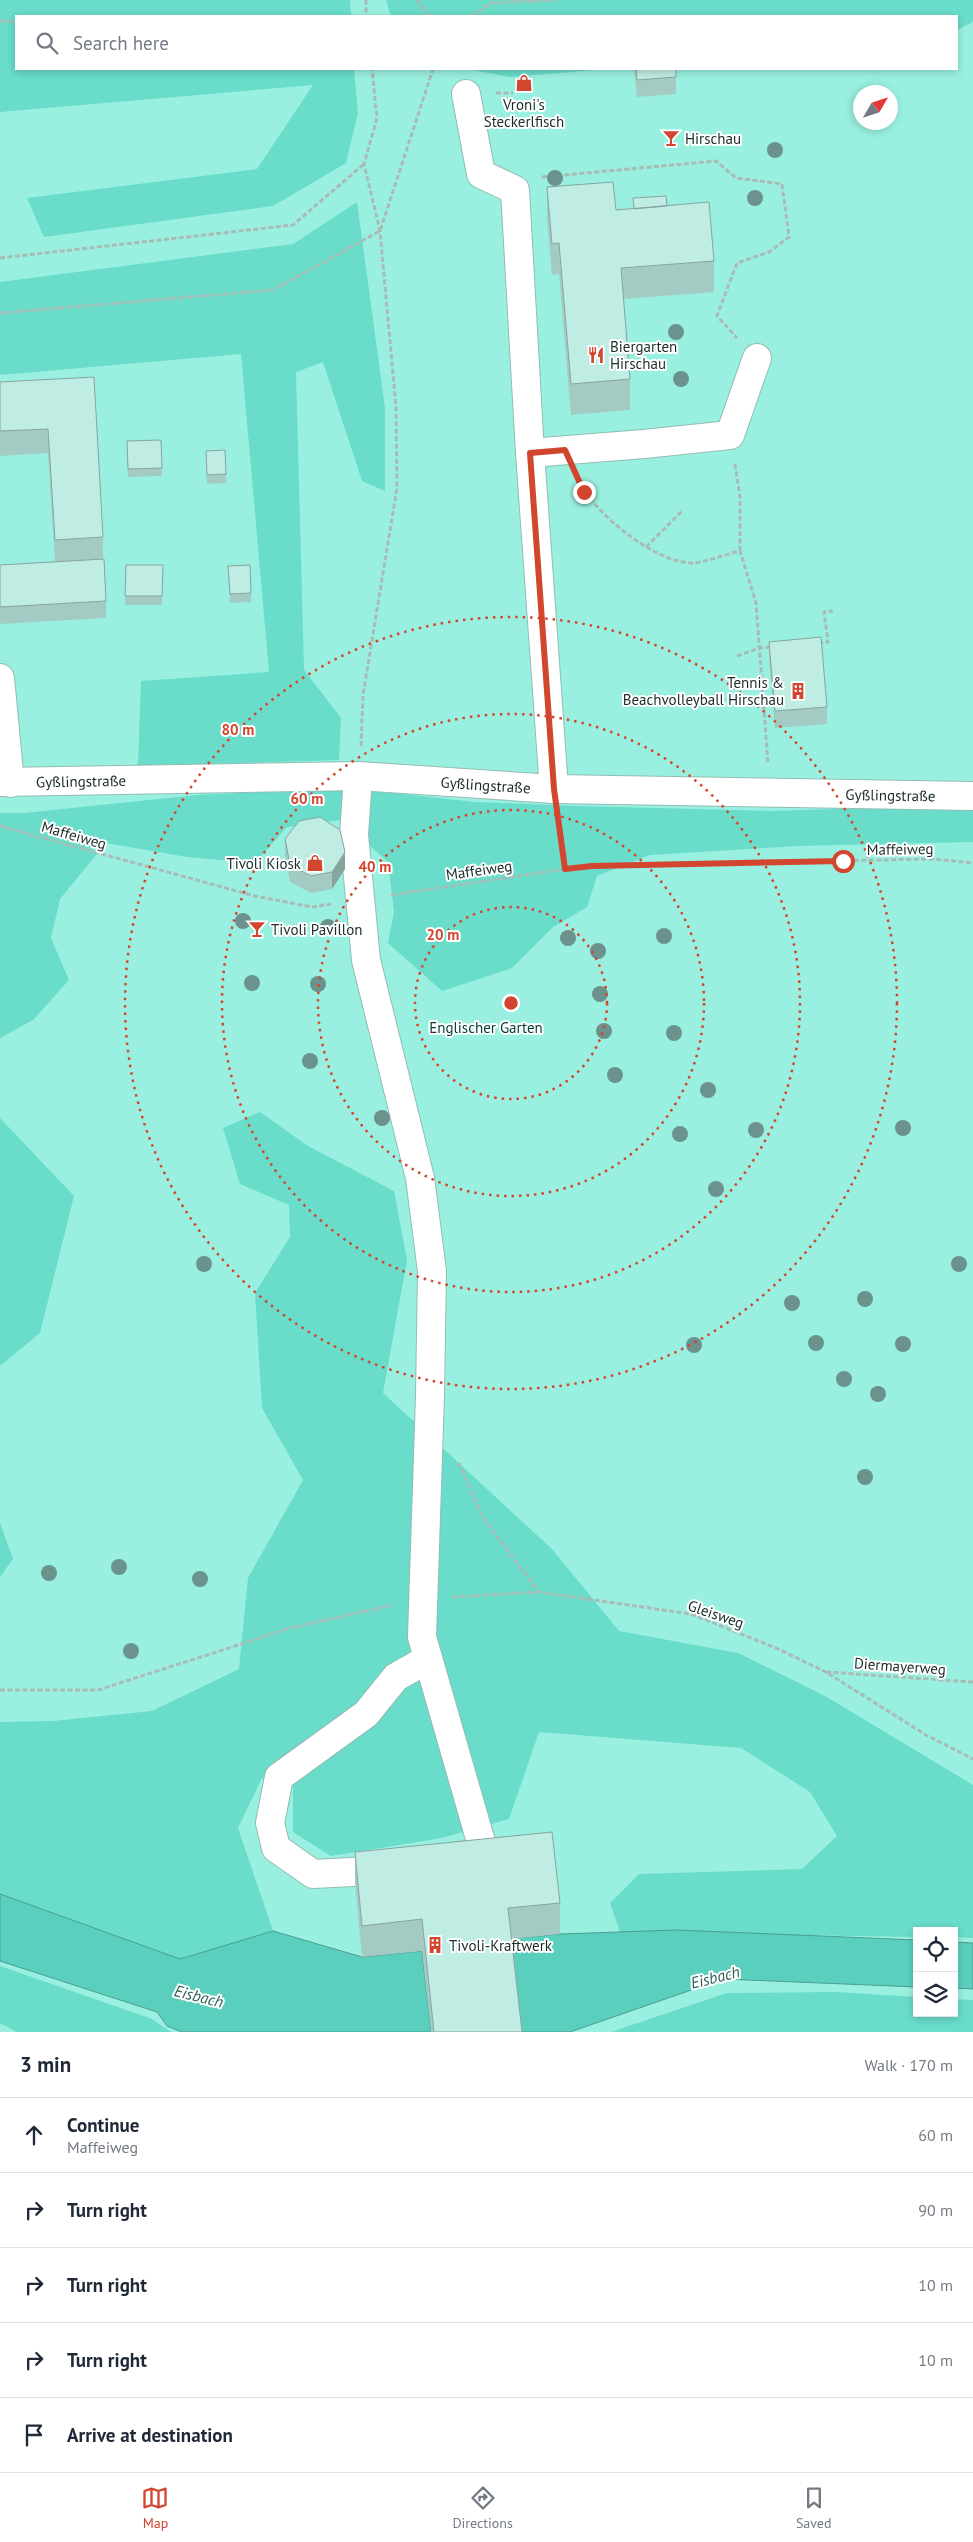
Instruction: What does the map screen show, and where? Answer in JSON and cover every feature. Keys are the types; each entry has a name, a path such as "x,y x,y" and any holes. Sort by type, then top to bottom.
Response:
{"street":[{"path":"466,94 481,174 514,190 530,453 554,789"},
{"path":"530,453 730,435 757,358"},
{"path":"0,678 5,783"},
{"path":"358,776 354,835 366,960 420,1178 432,1271 422,1637 483,1849 429,1866 375,1872 312,1874 276,1848 270,1823 279,1777 316,1748 366,1714 396,1677 428,1659"},
{"name":"Gyßlingstraße","path":"5,783 358,776 554,789 973,796"}],"path":[{"path":"366,0 366,15"},
{"path":"417,0 428,15"},
{"path":"473,15 491,3 555,0"},
{"path":"0,21 15,22"},
{"path":"358,776 363,695 397,488 396,407 380,231 364,164 378,118 372,70"},
{"path":"0,313 274,290 380,231 433,70"},
{"path":"514,190 545,175 716,162 736,178 782,184 789,237 769,252 737,263 717,316 757,358"},
{"path":"0,258 293,225 364,164"},
{"path":"730,435 740,497 740,550 756,603 771,793"},
{"path":"565,450 584,492 611,521 646,547 668,557 692,563 740,550"},
{"path":"646,547 683,510"},
{"path":"808,644 828,642 824,612 833,611"},
{"path":"737,656 759,648 779,646"},
{"path":"554,789 565,869"},
{"name":"Maffeiweg","path":"0,826 255,896 312,907 592,866 934,859 973,863"},
{"path":"456,1456 482,1516 539,1592"},
{"name":"Gleisweg","path":"0,1690 98,1690 291,1628 422,1598 539,1592 691,1614 776,1648 826,1672 926,1735 973,1759"},
{"name":"Diermayerweg","path":"826,1672 973,1682"}],"green space":[{"name":"Englischer Garten","path":"0,0 973,0 973,2032 0,2032"}],"shaded area":[{"path":"0,0 350,0 351,15 15,15 15,70 354,70 358,113 346,163 273,206 44,237 27,198 257,169 313,85 0,112"},
{"path":"386,0 973,0 973,22 958,30 958,15 391,15"},
{"path":"473,70 596,70 510,77"},
{"path":"357,202 385,408 385,491 362,481 323,362 296,372 304,670 341,718 339,760 138,766 141,681 269,672 241,354 0,375 0,282 293,244"},
{"path":"347,788 475,802 577,806 769,811 878,808 973,809 973,842 797,846 650,855 597,876 587,907 553,927 512,968 442,991 388,943 394,912 388,862 341,820 287,827 255,863 187,857 106,843 60,899 51,938 69,980 33,1020 0,1038 0,813 24,813 197,795"},
{"path":"260,1112 308,1146 394,1191 407,1260 383,1393 552,1549 619,1631 738,1653 825,1696 973,1785 973,1938 958,1937 958,1927 913,1927 913,1937 620,1932 610,1903 639,1874 802,1869 837,1836 810,1792 741,1748 539,1732 509,1819 442,1838 331,1856 293,1832 293,1787 262,1778 238,1828 273,1931 180,1959 0,1894 0,1722 53,1721 152,1711 239,1669 248,1578 303,1480 262,1408 255,1293 290,1237 289,1205 240,1184 223,1128"},
{"path":"0,1118 74,1196 40,1333 0,1366"},
{"path":"0,1523 13,1559 0,1577"},
{"path":"0,1966 152,2019 171,2032 17,2032 0,2023"},
{"path":"836,1992 913,1997 913,2017 958,2017 958,1999 973,2000 973,2032 611,2032 727,1993"}],"water":[{"name":"Eisbach","path":"0,1894 180,1959 273,1931 362,1957 422,1951 431,2032 182,2032 167,2026 157,2012 0,1961"},
{"name":"Eisbach","path":"677,1930 913,1940 913,1987 723,1979 570,2032 518,2032 508,1939 560,1934"},
{"path":"958,1942 973,1943 973,1989 958,1988"}],"building":[{"path":"636,70 676,70 676,77 637,80"},
{"name":"Biergarten Hirschau","path":"613,182 616,210 709,202 714,261 621,268 630,379 571,384 559,243 552,244 547,187"},
{"path":"666,196 667,206 634,209 633,198"},
{"path":"94,377 103,537 55,540 48,429 0,431 0,382"},
{"path":"161,440 162,468 128,469 127,441"},
{"path":"225,450 226,474 207,475 206,451"},
{"path":"104,559 106,601 0,607 0,565"},
{"path":"126,565 163,565 162,596 125,596"},
{"path":"250,565 251,593 230,594 228,566"},
{"name":"Tennis & Beachvolleyball Hirschau","path":"821,637 827,707 775,711 769,642"},
{"name":"Tivoli Kiosk","path":"320,817 340,830 345,852 332,872 311,876 290,865 285,839 299,821"},
{"name":"Tivoli-Kraftwerk","path":"552,1832 560,1903 508,1908 522,2032 434,2032 422,1919 362,1926 355,1852"}],"place":[{"name":"Vroni's Steckerlfisch","path":"524,83"},
{"name":"Hirschau","path":"671,138"},
{"name":"Biergarten Hirschau","path":"596,355"},
{"name":"Tennis & Beachvolleyball Hirschau","path":"798,691"},
{"name":"Tivoli Kiosk","path":"315,863"},
{"name":"Tivoli Pavillon","path":"257,929"},
{"name":"Tivoli-Kraftwerk","path":"435,1945"}],"route":[{"path":"584,492 565,450 530,453 554,789 565,869 592,866 843,861"}]}
